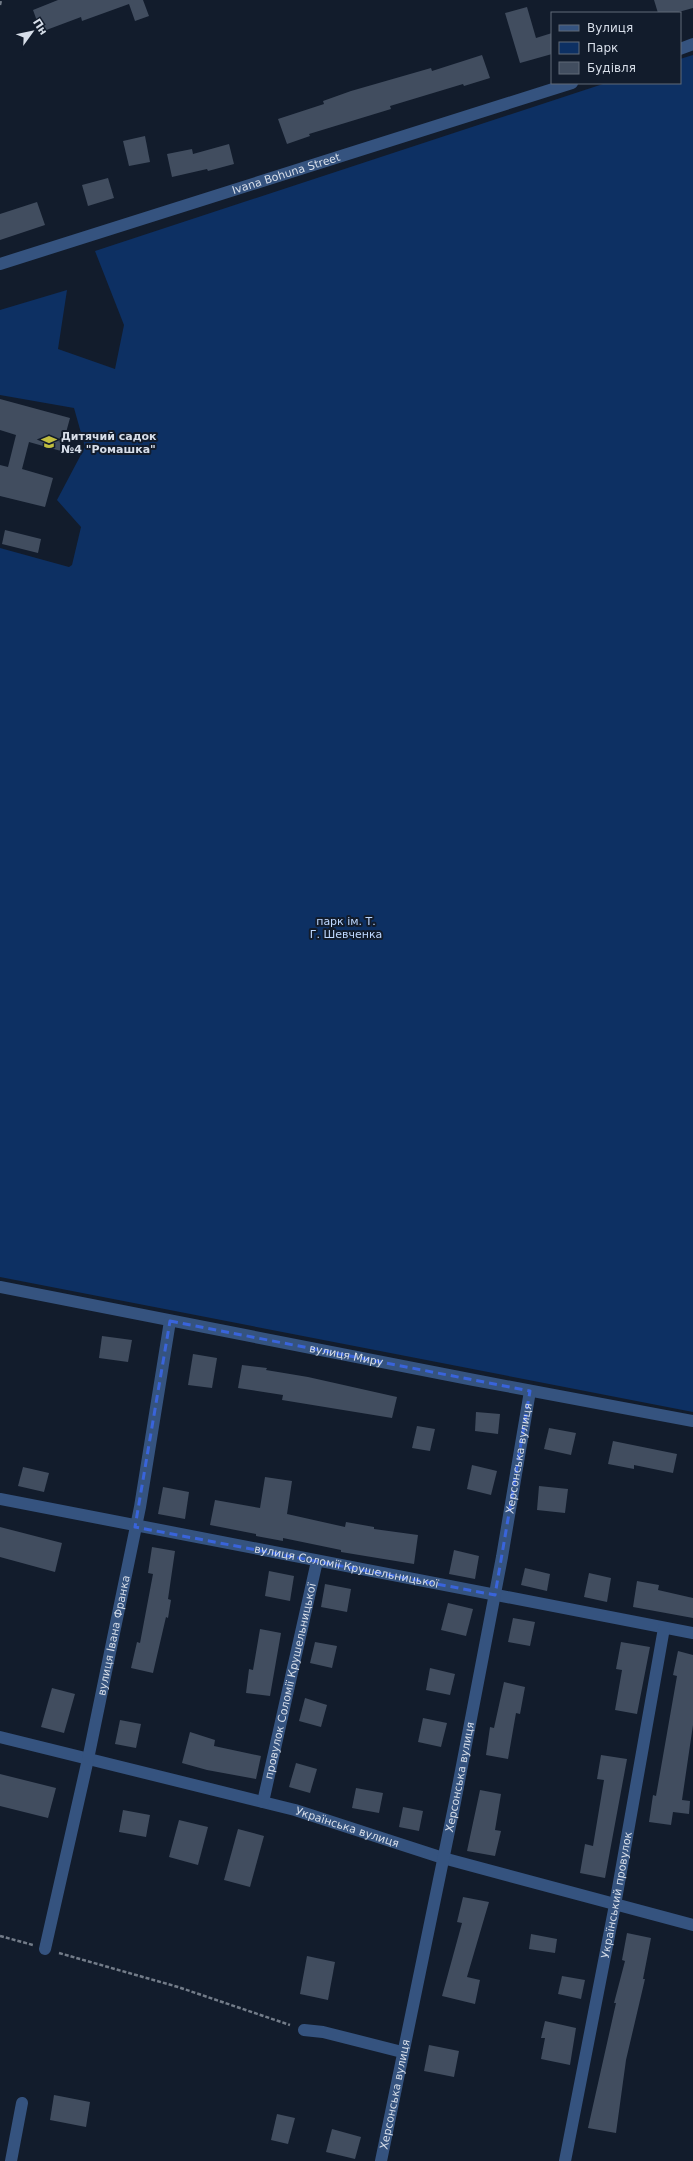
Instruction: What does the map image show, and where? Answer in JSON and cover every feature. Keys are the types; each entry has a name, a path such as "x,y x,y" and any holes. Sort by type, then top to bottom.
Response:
{"street":[{"path":"681,49 693,44"},
{"name":"Ivana Bohuna Street","path":"0,264 569,84"},
{"name":"вулиця Миру","path":"0,1287 530,1391 693,1421"},
{"name":"вулиця Івана Франка","path":"45,1949 88,1759 140,1507 170,1321"},
{"name":"Херсонська вулиця","path":"381,2161 495,1595 530,1391"},
{"name":"вулиця Соломії Крушельницької","path":"0,1500 693,1634"},
{"name":"провулок Соломії Крушельницької","path":"263,1802 317,1561"},
{"name":"Український провулок","path":"565,2161 615,1904 664,1628"},
{"name":"Українська вулиця","path":"0,1738 294,1810 443,1858 693,1925"},
{"path":"304,2030 323,2032 402,2052"},
{"path":"11,2161 22,2103"}],"path":[{"path":"0,5 1,0"},
{"path":"0,1936 178,1987 304,2030"}],"highlighted area":[{"path":"170,1321 530,1391 495,1595 135,1527"}],"green space":[{"name":"парк ім. Т. Г. Шевченка","path":"693,55 693,1412 0,1277 0,548 69,567 72,565 81,527 57,500 85,447 74,408 0,395 0,310 67,290 58,349 115,369 124,325 95,251 603,84 681,84 681,59"}],"building":[{"path":"58,0 143,0 149,16 135,21 129,4 82,21 81,17 41,32 33,10"},
{"path":"654,0 693,0 693,8 679,12 658,12"},
{"path":"527,7 536,38 551,33 551,54 520,63 505,13"},
{"path":"482,55 490,78 464,86 463,84 390,106 391,109 309,134 310,136 287,144 278,119 324,104 323,101 351,91 431,68 432,71"},
{"path":"145,136 150,162 129,166 123,141"},
{"path":"229,144 234,164 208,171 207,169 172,177 167,154 192,149 193,154"},
{"path":"108,178 114,198 88,206 82,185"},
{"path":"37,202 45,225 0,240 0,214"},
{"path":"0,399 70,418 61,451 29,442 22,469 53,478 45,507 0,496 0,465 8,467 16,435 0,430"},
{"path":"5,530 41,539 38,553 2,544"},
{"path":"102,1336 132,1340 128,1362 99,1358"},
{"path":"193,1354 217,1358 212,1388 188,1385"},
{"path":"242,1365 267,1368 266,1370 308,1377 397,1397 392,1418 282,1400 283,1395 238,1388"},
{"path":"476,1412 500,1414 498,1434 475,1431"},
{"path":"417,1426 435,1429 430,1451 412,1448"},
{"path":"549,1428 576,1433 571,1455 544,1449"},
{"path":"613,1441 677,1454 673,1473 634,1465 634,1469 608,1464"},
{"path":"472,1465 497,1471 491,1495 467,1489"},
{"path":"23,1467 49,1473 44,1492 18,1486"},
{"path":"265,1477 292,1481 287,1514 345,1527 346,1522 374,1527 374,1529 418,1535 414,1564 341,1552 341,1550 283,1538 283,1541 256,1536 256,1534 210,1525 215,1500 260,1508"},
{"path":"539,1486 568,1489 565,1513 537,1510"},
{"path":"163,1487 189,1492 185,1519 158,1514"},
{"path":"0,1527 62,1543 55,1572 0,1557"},
{"path":"152,1547 175,1551 168,1599 171,1600 168,1618 166,1617 153,1673 131,1668 137,1642 140,1643 153,1574 148,1573"},
{"path":"454,1550 479,1556 475,1579 449,1574"},
{"path":"525,1568 550,1574 547,1591 521,1585"},
{"path":"269,1571 294,1576 290,1601 265,1596"},
{"path":"589,1573 611,1578 607,1602 584,1597"},
{"path":"637,1581 659,1585 658,1590 693,1598 693,1618 633,1607"},
{"path":"325,1584 351,1589 347,1612 321,1607"},
{"path":"448,1603 473,1609 466,1636 441,1630"},
{"path":"513,1618 535,1622 530,1646 508,1642"},
{"path":"260,1629 281,1633 270,1696 246,1693 249,1669 253,1670"},
{"path":"315,1642 337,1646 332,1668 310,1663"},
{"path":"621,1642 650,1647 637,1714 615,1710 622,1670 616,1669"},
{"path":"678,1651 693,1655 693,1725 682,1800 690,1801 689,1814 673,1812 671,1825 649,1822 653,1795 656,1796 677,1676 673,1675"},
{"path":"430,1668 455,1674 450,1695 426,1690"},
{"path":"504,1682 525,1687 520,1714 516,1713 508,1759 486,1755 490,1727 494,1728"},
{"path":"52,1688 75,1694 64,1733 41,1727"},
{"path":"305,1698 327,1705 321,1727 299,1721"},
{"path":"423,1718 447,1723 441,1747 418,1742"},
{"path":"120,1720 141,1724 136,1748 115,1744"},
{"path":"190,1732 215,1740 214,1746 261,1756 256,1779 207,1770 182,1763"},
{"path":"601,1755 627,1759 605,1878 580,1873 585,1844 593,1846 604,1780 597,1779"},
{"path":"296,1763 317,1769 310,1793 289,1787"},
{"path":"0,1774 56,1788 48,1818 0,1806"},
{"path":"356,1788 383,1793 379,1813 352,1808"},
{"path":"480,1790 501,1794 495,1830 501,1831 495,1856 467,1851"},
{"path":"403,1807 423,1811 419,1831 399,1827"},
{"path":"123,1810 150,1815 146,1837 119,1832"},
{"path":"179,1820 208,1827 198,1865 169,1857"},
{"path":"238,1829 264,1836 250,1887 224,1880"},
{"path":"463,1897 489,1902 467,1977 480,1980 475,2004 442,1996 462,1923 457,1922"},
{"path":"627,1933 651,1938 643,1979 645,1979 626,2060 616,2133 588,2128 616,2003 614,2003 625,1961 622,1960"},
{"path":"531,1934 557,1939 555,1953 529,1949"},
{"path":"307,1956 335,1962 328,2000 300,1994"},
{"path":"562,1976 585,1980 581,1999 558,1994"},
{"path":"545,2021 576,2028 570,2065 541,2059 545,2038 541,2038"},
{"path":"429,2045 459,2051 454,2077 424,2071"},
{"path":"54,2095 90,2102 86,2127 50,2120"},
{"path":"277,2114 295,2118 288,2144 271,2140"},
{"path":"332,2129 361,2137 355,2159 326,2152"}],"place":[{"name":"Дитячий садок №4 \"Ромашка\"","path":"49,442"}]}
